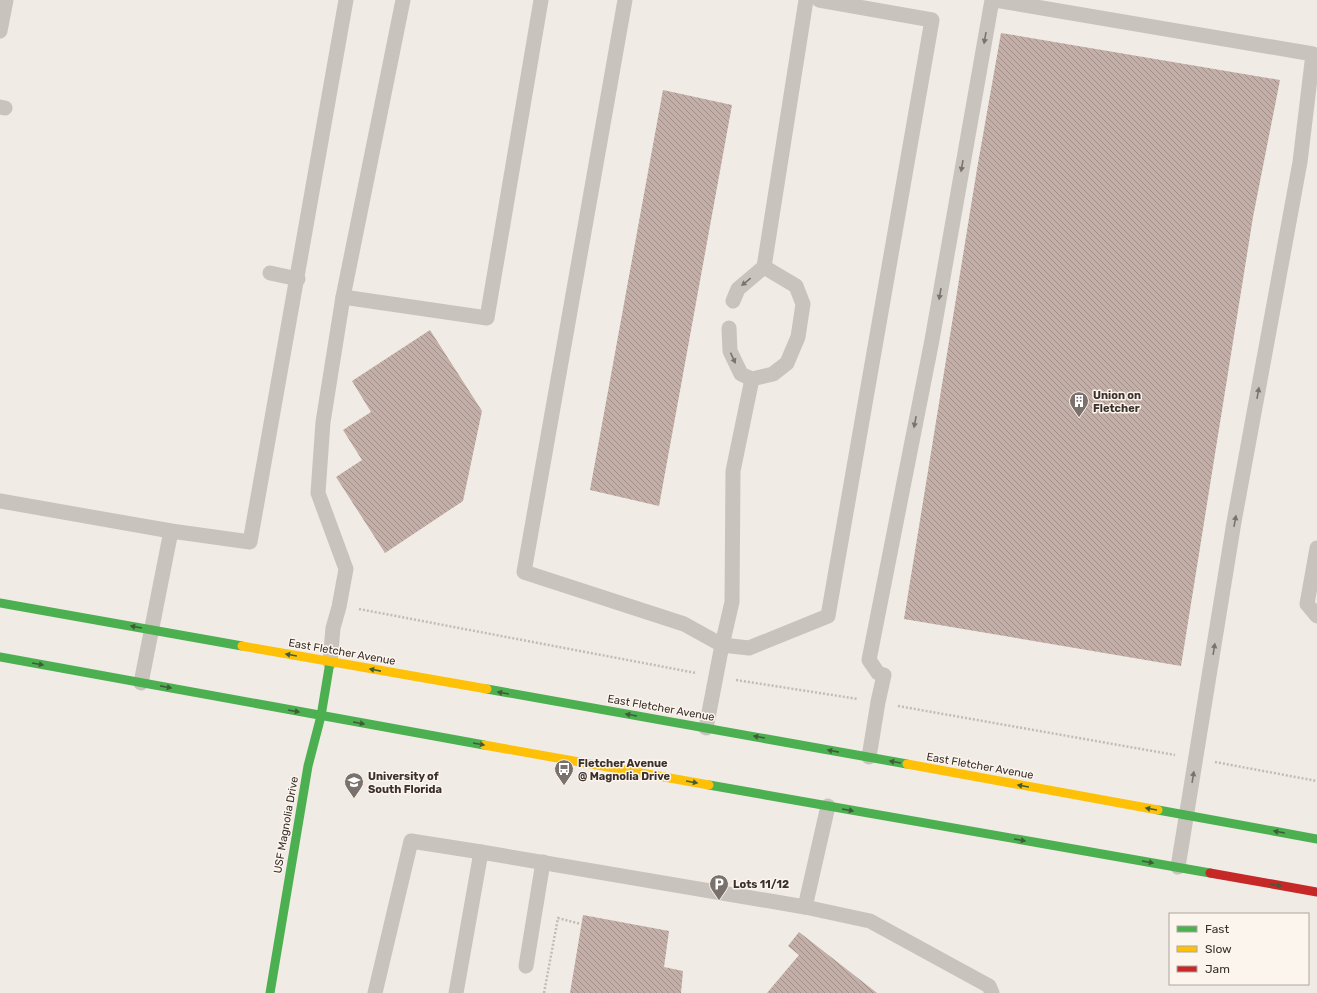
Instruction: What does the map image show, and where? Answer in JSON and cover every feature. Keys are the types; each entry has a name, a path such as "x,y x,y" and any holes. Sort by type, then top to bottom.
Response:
{"main road":[{"name":"East Fletcher Avenue","path":"0,604 706,728 1317,839"},
{"path":"0,657 321,716 1317,892"},
{"name":"USF Magnolia Drive","path":"270,993 308,766 321,716 330,662"}],"lane":[{"path":"0,31 6,0"},
{"path":"0,500 170,531 250,542 298,279 346,0"},
{"path":"330,662 333,628 339,607 346,569 318,493 323,422 343,297 403,0"},
{"path":"343,297 487,318 540,0"},
{"path":"625,0 524,572 684,624 722,645 749,648 828,616 932,20 819,0"},
{"path":"733,301 738,289 764,267 806,0"},
{"path":"869,758 884,675 878,673 868,660 932,340 992,0"},
{"path":"995,0 1313,54 1300,162 1234,522 1188,816 1178,867"},
{"path":"729,328 730,351 741,374 752,379 773,374 787,363 798,337 803,304 796,286 764,267"},
{"path":"270,273 298,279"},
{"path":"706,728 732,602 733,471 752,379"},
{"path":"141,683 170,531"},
{"path":"1317,548 1307,604 1317,616"},
{"path":"805,907 828,806"},
{"path":"375,993 411,842 543,862 805,907 870,921 989,986 992,993"},
{"path":"456,993 481,852"},
{"path":"526,966 543,862"}],"path":[{"path":"356,608 716,676 878,702 1317,781"},
{"path":"544,993 558,918 582,924"}],"building":[{"name":"Union on Fletcher","path":"1001,33 1280,80 1253,217 1181,666 904,619 977,169"},
{"path":"663,90 732,105 659,506 590,490"},
{"path":"430,330 482,411 463,501 385,553 336,477 362,460 343,430 371,412 352,381"},
{"path":"583,915 669,931 664,967 683,971 681,993 570,993"},
{"path":"799,932 877,993 767,993 799,955 788,946"}],"traffic: fast":[{"path":"0,603 242,646"},
{"path":"0,657 484,745"},
{"path":"270,993 308,766 321,716 330,662"},
{"path":"487,689 907,764"},
{"path":"709,785 1210,873"},
{"path":"1158,810 1317,839"}],"traffic: slow":[{"path":"242,646 487,689"},
{"path":"484,745 709,785"},
{"path":"907,764 1158,810"}],"traffic: jam":[{"path":"1210,873 1317,892"}],"place":[{"name":"Union on Fletcher","path":"1079,418"},
{"name":"Fletcher Avenue @ Magnolia Drive","path":"564,786"},
{"name":"University of South Florida","path":"354,799"},
{"name":"Lots 11/12","path":"719,901"}]}
